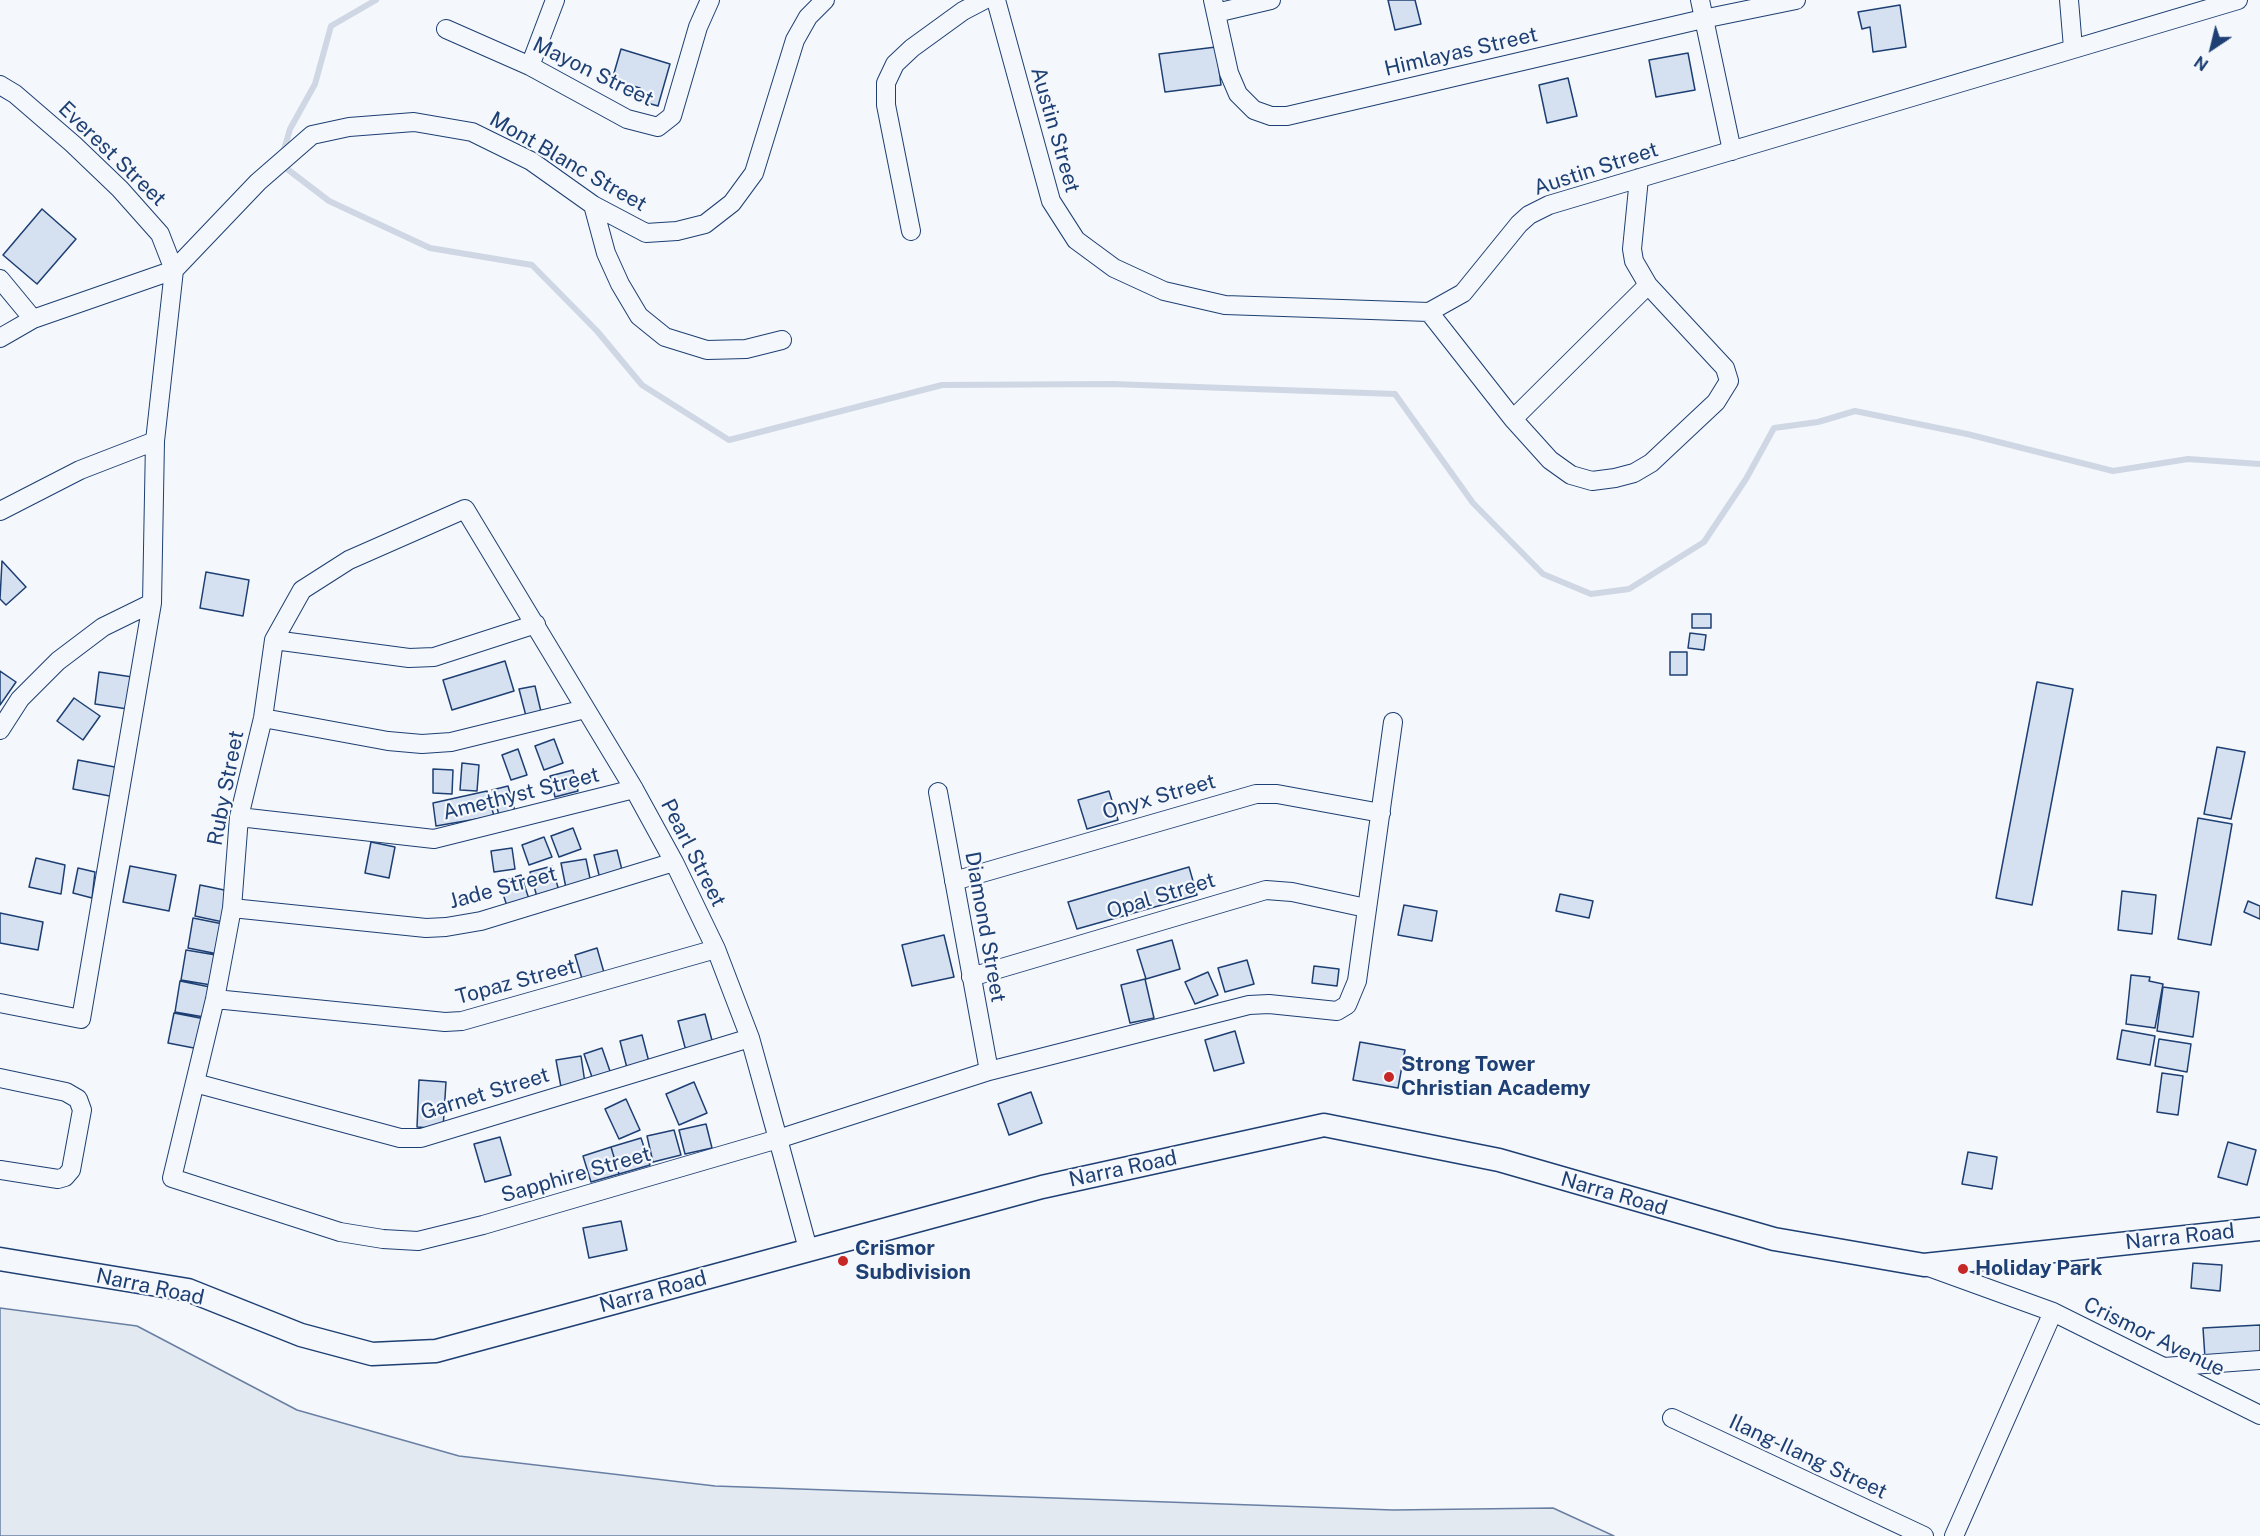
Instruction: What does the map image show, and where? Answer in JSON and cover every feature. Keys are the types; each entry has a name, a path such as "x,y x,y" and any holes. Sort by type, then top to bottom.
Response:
{"street":[{"path":"530,66 555,0"},
{"name":"Mayon Street","path":"446,29 530,66 627,119 658,127 672,117 698,27 710,0"},
{"name":"Mont Blanc Street","path":"0,338 33,320 174,270 258,182 312,135 349,127 414,122 472,132 531,161 593,205 646,233 676,231 705,224 732,203 754,173 795,39 808,17 825,0"},
{"path":"912,231 886,105 886,82 895,64 912,48 963,11 984,0"},
{"name":"Austin Street","path":"996,0 1051,201 1076,240 1114,268 1164,291 1225,305 1429,312 1463,293 1529,215 1549,205 2073,48 2206,4 2238,0"},
{"path":"1215,7 1271,0"},
{"path":"1700,0 1732,151"},
{"name":"Himlayas Street","path":"1215,7 1229,73 1238,94 1254,110 1271,116 1287,116 1703,19 1796,0"},
{"path":"2069,0 2073,48"},
{"name":"Everest Street","path":"0,85 15,94 73,144 120,189 160,234 174,270"},
{"path":"1429,312 1513,419 1550,460 1571,475 1592,481 1634,473 1652,463 1716,402 1729,381 1725,368 1648,285 1634,261 1632,249 1639,178"},
{"path":"593,205 606,253 620,285 639,316 665,337 707,351 746,349 782,340"},
{"path":"0,1003 81,1019 152,603 155,441 174,270"},
{"path":"0,279 33,320"},
{"path":"1513,419 1648,285"},
{"path":"0,511 80,470 155,441"},
{"name":"Pearl Street","path":"465,509 634,789 674,862 716,949 750,1038 808,1249"},
{"name":"Ruby Street","path":"172,1178 215,999 232,908 239,817 263,718 274,640 302,590 349,560 465,509"},
{"path":"0,730 20,699 58,661 103,627 152,603"},
{"path":"274,640 409,658 434,657 536,624"},
{"path":"263,718 388,741 422,744 451,742 585,709"},
{"path":"1366,908 1393,722"},
{"name":"Amethyst Street","path":"239,817 434,839 634,789"},
{"name":"Diamond Street","path":"938,792 989,1071"},
{"name":"Onyx Street","path":"954,881 1256,794 1277,794 1381,813"},
{"name":"Jade Street","path":"232,908 426,928 446,927 481,921 674,862"},
{"name":"Opal Street","path":"971,976 1266,890 1292,892 1366,908"},
{"name":"Sapphire Street","path":"172,1178 340,1232 383,1239 418,1241 483,1226 778,1139 989,1071 1249,1005 1269,1004 1337,1011 1347,1005 1354,993 1366,908"},
{"name":"Topaz Street","path":"215,999 445,1023 462,1021 716,949"},
{"name":"Garnet Street","path":"195,1083 400,1138 421,1138 750,1038"},
{"path":"0,1078 66,1092 78,1099 82,1110 71,1170 66,1176 58,1179 0,1170"},
{"name":"Narra Road","path":"0,1259 188,1290 301,1335 372,1354 436,1351 1042,1187 1324,1125 1499,1160 1774,1239 1924,1266 2260,1229"},
{"name":"Crismor Avenue","path":"1924,1266 2054,1312 2260,1415"},
{"path":"1954,1536 2054,1312"},
{"path":"2163,1367 2260,1360"},
{"name":"Ilang-Ilang Street","path":"1672,1418 1924,1536"}],"shaded area":[{"path":"0,1308 137,1326 297,1410 459,1456 715,1486 1393,1510 1553,1508 1614,1536 0,1536"}],"building":[{"path":"1388,0 1415,0 1421,24 1395,30"},
{"path":"1900,5 1906,47 1873,52 1870,27 1862,29 1858,12"},
{"path":"1216,47 1221,85 1165,92 1159,54"},
{"path":"621,49 670,64 658,106 637,100 640,88 612,80"},
{"path":"1688,53 1695,90 1656,97 1649,60"},
{"path":"1568,78 1577,116 1547,123 1539,85"},
{"path":"42,209 76,239 37,284 3,255"},
{"path":"2,561 26,587 6,605 0,599"},
{"path":"206,572 249,580 243,616 200,608"},
{"path":"1692,614 1711,614 1711,628 1692,628"},
{"path":"1690,633 1706,635 1704,650 1688,648"},
{"path":"1670,652 1687,652 1687,675 1670,675"},
{"path":"505,661 514,691 452,710 443,680"},
{"path":"0,671 16,682 0,705"},
{"path":"99,672 139,678 134,710 95,704"},
{"path":"2037,682 2073,689 2032,905 1996,898"},
{"path":"535,686 542,716 527,720 519,689"},
{"path":"74,698 100,716 83,740 57,721"},
{"path":"554,739 563,763 544,770 535,746"},
{"path":"2217,747 2245,752 2231,819 2204,814"},
{"path":"518,749 527,775 511,780 502,755"},
{"path":"78,760 120,768 115,797 73,789"},
{"path":"462,763 479,765 477,791 460,790"},
{"path":"433,769 453,770 452,794 433,793"},
{"path":"573,770 578,791 555,797 550,776"},
{"path":"508,786 515,811 499,815 492,790"},
{"path":"487,791 494,816 436,826 433,803"},
{"path":"1109,791 1118,820 1087,829 1078,800"},
{"path":"2198,818 2232,824 2211,945 2178,939"},
{"path":"573,828 581,849 559,857 551,836"},
{"path":"544,837 552,857 529,865 522,845"},
{"path":"371,842 395,847 389,878 365,873"},
{"path":"512,848 515,869 494,872 491,851"},
{"path":"617,850 623,874 600,879 594,855"},
{"path":"36,858 65,865 61,894 29,887"},
{"path":"586,859 591,883 566,888 561,863"},
{"path":"130,866 176,875 169,911 123,902"},
{"path":"552,866 559,891 537,897 530,872"},
{"path":"1189,867 1197,895 1077,929 1068,902"},
{"path":"78,868 95,872 92,898 73,893"},
{"path":"521,875 529,899 507,906 499,882"},
{"path":"200,885 229,891 223,922 195,916"},
{"path":"2122,891 2156,895 2152,934 2118,930"},
{"path":"1560,894 1593,901 1589,918 1556,911"},
{"path":"2248,901 2260,906 2260,919 2244,912"},
{"path":"1404,905 1437,911 1432,941 1398,935"},
{"path":"0,913 43,922 38,950 0,943"},
{"path":"193,918 223,924 218,954 188,948"},
{"path":"944,935 954,977 912,986 902,945"},
{"path":"1172,940 1180,969 1146,979 1137,950"},
{"path":"597,948 605,976 583,982 575,955"},
{"path":"186,950 216,955 211,985 181,980"},
{"path":"1247,960 1254,984 1225,992 1218,968"},
{"path":"1314,966 1339,969 1337,986 1312,983"},
{"path":"1208,972 1218,995 1195,1004 1185,982"},
{"path":"2131,975 2150,977 2149,981 2163,984 2155,1028 2126,1024"},
{"path":"1145,979 1154,1018 1130,1023 1121,985"},
{"path":"180,981 210,987 204,1017 175,1012"},
{"path":"2163,987 2199,992 2193,1037 2157,1031"},
{"path":"174,1013 205,1019 199,1049 168,1043"},
{"path":"705,1014 713,1044 686,1051 678,1021"},
{"path":"2122,1030 2155,1036 2150,1065 2117,1059"},
{"path":"1235,1031 1244,1063 1214,1071 1205,1040"},
{"path":"642,1035 649,1062 627,1068 620,1041"},
{"path":"2159,1039 2191,1044 2187,1072 2155,1066"},
{"path":"1360,1042 1405,1050 1398,1088 1353,1080"},
{"path":"602,1048 611,1074 593,1080 584,1054"},
{"path":"581,1056 585,1083 561,1087 556,1060"},
{"path":"2162,1073 2183,1076 2178,1115 2157,1112"},
{"path":"419,1080 446,1082 443,1129 417,1127"},
{"path":"694,1082 707,1113 679,1125 666,1094"},
{"path":"1031,1092 1042,1123 1009,1135 998,1104"},
{"path":"626,1099 640,1130 619,1139 605,1109"},
{"path":"706,1124 712,1148 685,1154 679,1130"},
{"path":"674,1130 681,1155 653,1162 647,1136"},
{"path":"500,1137 511,1175 485,1182 474,1144"},
{"path":"641,1138 650,1165 619,1174 611,1147"},
{"path":"2228,1142 2256,1150 2247,1185 2218,1177"},
{"path":"611,1147 619,1174 591,1182 583,1156"},
{"path":"1968,1152 1997,1157 1992,1189 1962,1184"},
{"path":"621,1221 627,1250 589,1258 583,1228"},
{"path":"2193,1263 2222,1265 2220,1291 2191,1288"},
{"path":"2260,1325 2260,1356 2205,1358 2203,1328"}],"waterway":[{"path":"283,153 290,129 315,84 331,26 376,0"},
{"path":"282,165 329,201 430,248 532,265 597,331 642,385 729,440 942,385 1112,384 1395,394 1473,503 1543,574 1591,594 1629,589 1704,542 1746,479 1774,428 1818,422 1855,411 1967,434 2113,471 2188,459 2260,464"}],"place":[{"name":"Strong Tower Christian Academy","path":"1389,1077"},
{"name":"Crismor Subdivision","path":"843,1261"},
{"name":"Holiday Park","path":"1963,1269"}]}
